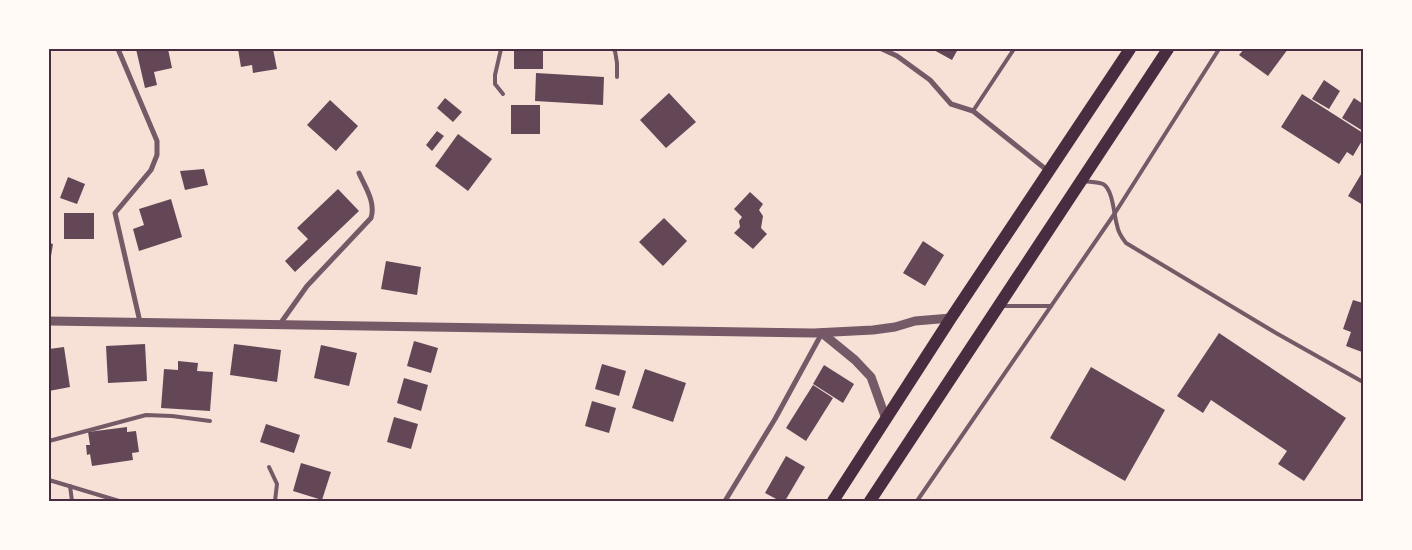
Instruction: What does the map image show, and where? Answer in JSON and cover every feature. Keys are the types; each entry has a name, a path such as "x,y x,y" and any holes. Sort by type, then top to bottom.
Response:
{"highway":[{"path":"833,501 951,318 1130,49"},
{"path":"870,501 1168,49"}],"street":[{"path":"118,49 157,141 157,155 150,170 115,213 140,322"},
{"path":"882,49 897,56 930,80 951,104 973,112 1048,171"},
{"path":"280,324 306,286 371,218 373,210 372,201 358,172"},
{"path":"49,321 822,333 873,330 895,327 915,321 951,318"},
{"path":"822,333 856,360 871,377 886,419"},
{"path":"725,501 775,420 822,333"}],"lane":[{"path":"501,49 495,75 495,84 503,94"},
{"path":"612,49 615,51 617,77"},
{"path":"973,112 1014,49"},
{"path":"917,501 1115,213 1219,49"},
{"path":"1081,181 1103,184 1108,189 1115,213 1116,225 1126,243 1276,333 1363,382"},
{"path":"999,306 1051,306"},
{"path":"49,441 69,434 146,415 210,421"},
{"path":"269,467 277,484 275,501"},
{"path":"49,480 119,501"},
{"path":"70,486 72,501"}],"building":[{"path":"136,49 168,49 172,68 154,72 157,85 145,88"},
{"path":"238,49 273,49 277,69 253,73 252,65 241,67"},
{"path":"514,49 543,49 543,69 514,69"},
{"path":"932,49 958,49 952,60"},
{"path":"1244,49 1288,49 1268,76 1239,55"},
{"path":"536,73 604,77 603,105 535,101"},
{"path":"1324,80 1340,91 1329,109 1312,99"},
{"path":"669,93 696,122 666,148 640,120"},
{"path":"1302,94 1363,133 1363,139 1353,156 1347,152 1339,164 1281,127"},
{"path":"445,98 462,112 453,122 437,108"},
{"path":"1354,98 1363,104 1363,131 1342,118"},
{"path":"330,100 358,126 336,151 307,125"},
{"path":"511,105 540,105 540,134 511,134"},
{"path":"437,131 444,136 432,151 426,145"},
{"path":"458,134 492,159 468,191 435,166"},
{"path":"204,169 208,185 185,190 180,171"},
{"path":"1363,171 1363,205 1348,196"},
{"path":"68,177 85,184 77,204 60,198"},
{"path":"338,189 359,211 295,272 285,261 308,239 297,228"},
{"path":"750,192 763,204 759,210 763,216 761,228 767,234 753,249 734,233 740,227 739,221 742,217 734,209"},
{"path":"171,199 182,237 139,251 133,229 144,225 139,209"},
{"path":"64,213 94,213 94,239 64,239"},
{"path":"664,218 687,241 663,266 639,242"},
{"path":"923,241 944,255 925,286 903,273"},
{"path":"49,243 53,244 50,262 49,262"},
{"path":"386,261 421,267 417,295 381,289"},
{"path":"1353,300 1363,303 1362,352 1346,346 1351,332 1343,329"},
{"path":"1219,333 1346,418 1304,481 1278,464 1287,451 1211,400 1203,413 1177,396"},
{"path":"414,341 438,348 431,373 407,366"},
{"path":"145,344 147,381 108,383 106,346"},
{"path":"234,344 281,350 277,382 230,375"},
{"path":"321,345 357,353 349,386 314,378"},
{"path":"64,347 70,387 49,391 49,349"},
{"path":"178,361 198,363 197,371 213,372 210,411 161,408 164,369 178,370"},
{"path":"602,364 626,371 619,396 595,389"},
{"path":"824,365 854,384 843,403 813,384"},
{"path":"1091,367 1165,410 1125,481 1050,438"},
{"path":"645,369 686,383 673,422 632,408"},
{"path":"404,378 428,385 421,411 397,403"},
{"path":"813,385 833,398 806,441 786,428"},
{"path":"592,401 616,408 609,433 585,426"},
{"path":"394,417 418,424 411,449 387,442"},
{"path":"266,424 300,435 294,453 260,442"},
{"path":"127,427 127,432 136,431 139,452 132,453 133,460 92,466 90,454 87,455 86,445 90,445 88,432"},
{"path":"786,456 805,467 785,501 780,501 765,493"},
{"path":"301,463 331,472 322,500 293,491"}]}
